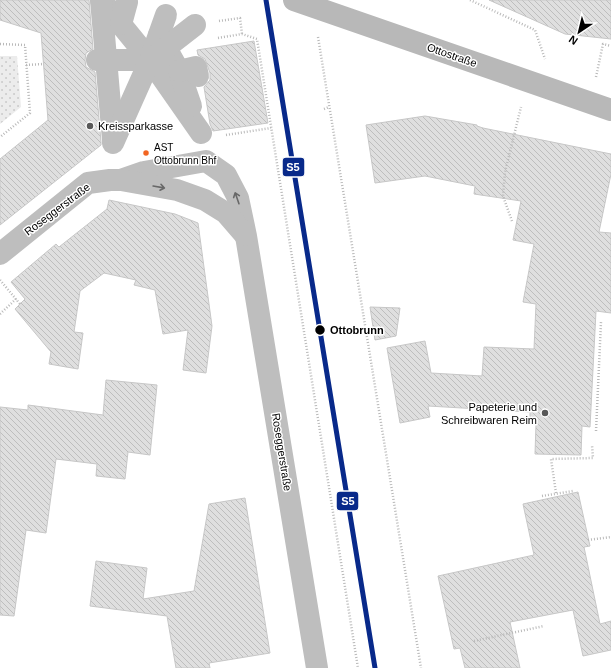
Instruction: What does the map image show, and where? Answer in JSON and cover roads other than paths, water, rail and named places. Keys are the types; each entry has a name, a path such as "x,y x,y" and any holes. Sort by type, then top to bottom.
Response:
{"street":[{"path":"101,0 121,24 169,54"},
{"path":"101,0 101,60 113,143 169,54 195,25"},
{"name":"Ottostraße","path":"294,0 611,110"},
{"path":"121,24 127,2"},
{"path":"101,60 169,54"},
{"name":"Roseggerstraße","path":"121,180 144,172 206,162 226,175 238,198 246,236 317,668"},
{"name":"Roseggerstraße","path":"0,254 88,183 110,180 121,180 178,190 205,200 226,213 246,236"}],"place":[{"name":"Kreissparkasse","path":"90,126"},
{"name":"AST Ottobrunn Bhf","path":"146,153"},
{"name":"Ottobrunn","path":"320,330"},
{"name":"Papeterie und Schreibwaren Reim","path":"545,413"}]}
